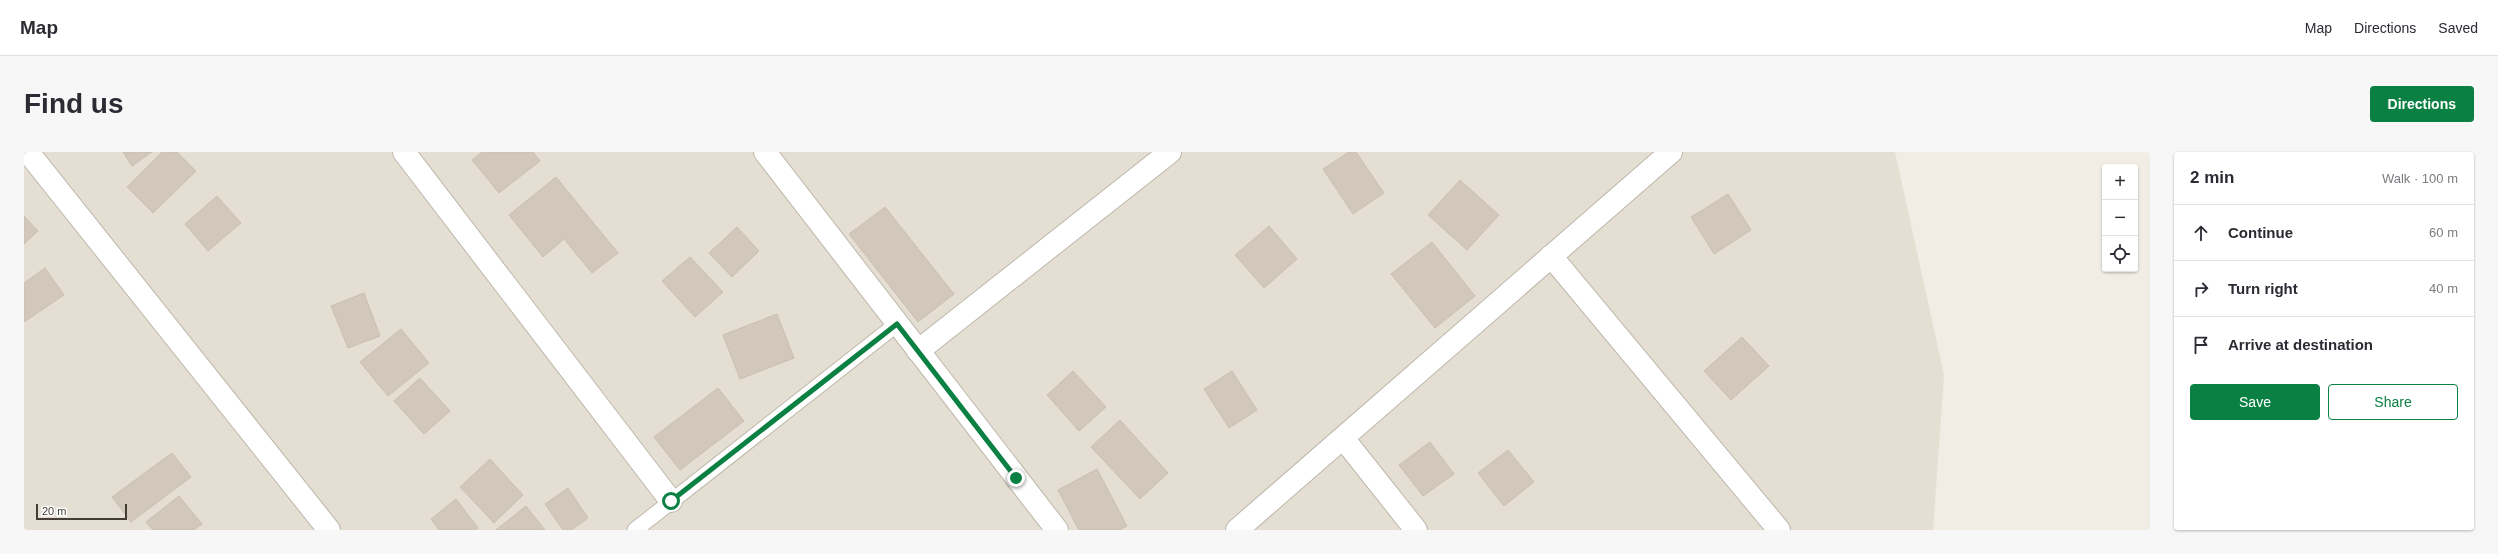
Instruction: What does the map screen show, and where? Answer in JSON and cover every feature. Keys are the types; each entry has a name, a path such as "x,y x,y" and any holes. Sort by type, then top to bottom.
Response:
{"street":[{"path":"28,152 329,530"},
{"path":"404,152 671,501"},
{"path":"765,152 1057,530"},
{"path":"918,351 1170,152"},
{"path":"1237,530 1671,152"},
{"path":"1552,256 1779,530"},
{"path":"1343,438 1416,530"}],"lane":[{"path":"635,530 897,324"}],"shaded area":[{"path":"24,152 1895,152 1944,375 1933,530 24,530"}],"building":[{"path":"123,152 152,152 132,166"},
{"path":"162,152 177,152 196,171 153,213 127,187"},
{"path":"482,152 533,152 540,161 499,193 472,160"},
{"path":"1349,152 1356,152 1384,193 1353,214 1323,169"},
{"path":"556,177 618,253 592,273 564,239 543,257 509,215"},
{"path":"1460,180 1499,215 1467,250 1428,215"},
{"path":"1728,194 1751,230 1714,254 1691,217"},
{"path":"217,196 241,223 208,251 185,224"},
{"path":"885,207 954,294 918,322 849,234"},
{"path":"24,216 38,231 24,244"},
{"path":"1269,226 1297,259 1264,288 1235,255"},
{"path":"737,227 759,251 732,277 709,253"},
{"path":"1432,242 1475,296 1435,328 1391,274"},
{"path":"690,257 723,292 695,317 662,281"},
{"path":"45,268 64,295 24,322 24,283"},
{"path":"364,293 380,336 348,348 331,306"},
{"path":"777,314 794,358 740,379 723,335"},
{"path":"401,329 429,363 388,396 360,362"},
{"path":"1742,337 1769,366 1731,400 1704,371"},
{"path":"1073,371 1106,407 1079,431 1047,395"},
{"path":"1232,371 1257,410 1229,428 1204,389"},
{"path":"420,378 450,411 424,434 394,401"},
{"path":"718,388 744,421 680,470 654,437"},
{"path":"1120,420 1168,473 1140,499 1091,447"},
{"path":"1430,442 1454,474 1423,496 1399,465"},
{"path":"1508,450 1534,482 1504,506 1478,473"},
{"path":"172,453 191,477 131,522 112,497"},
{"path":"490,459 523,495 494,523 460,487"},
{"path":"1097,469 1127,526 1120,530 1079,530 1058,490"},
{"path":"568,488 588,518 571,530 563,530 545,504"},
{"path":"179,496 202,524 194,530 153,530 146,522"},
{"path":"456,499 478,528 475,530 439,530 431,519"},
{"path":"526,506 545,530 496,530"}],"route":[{"path":"671,501 897,324 1016,478"}]}
